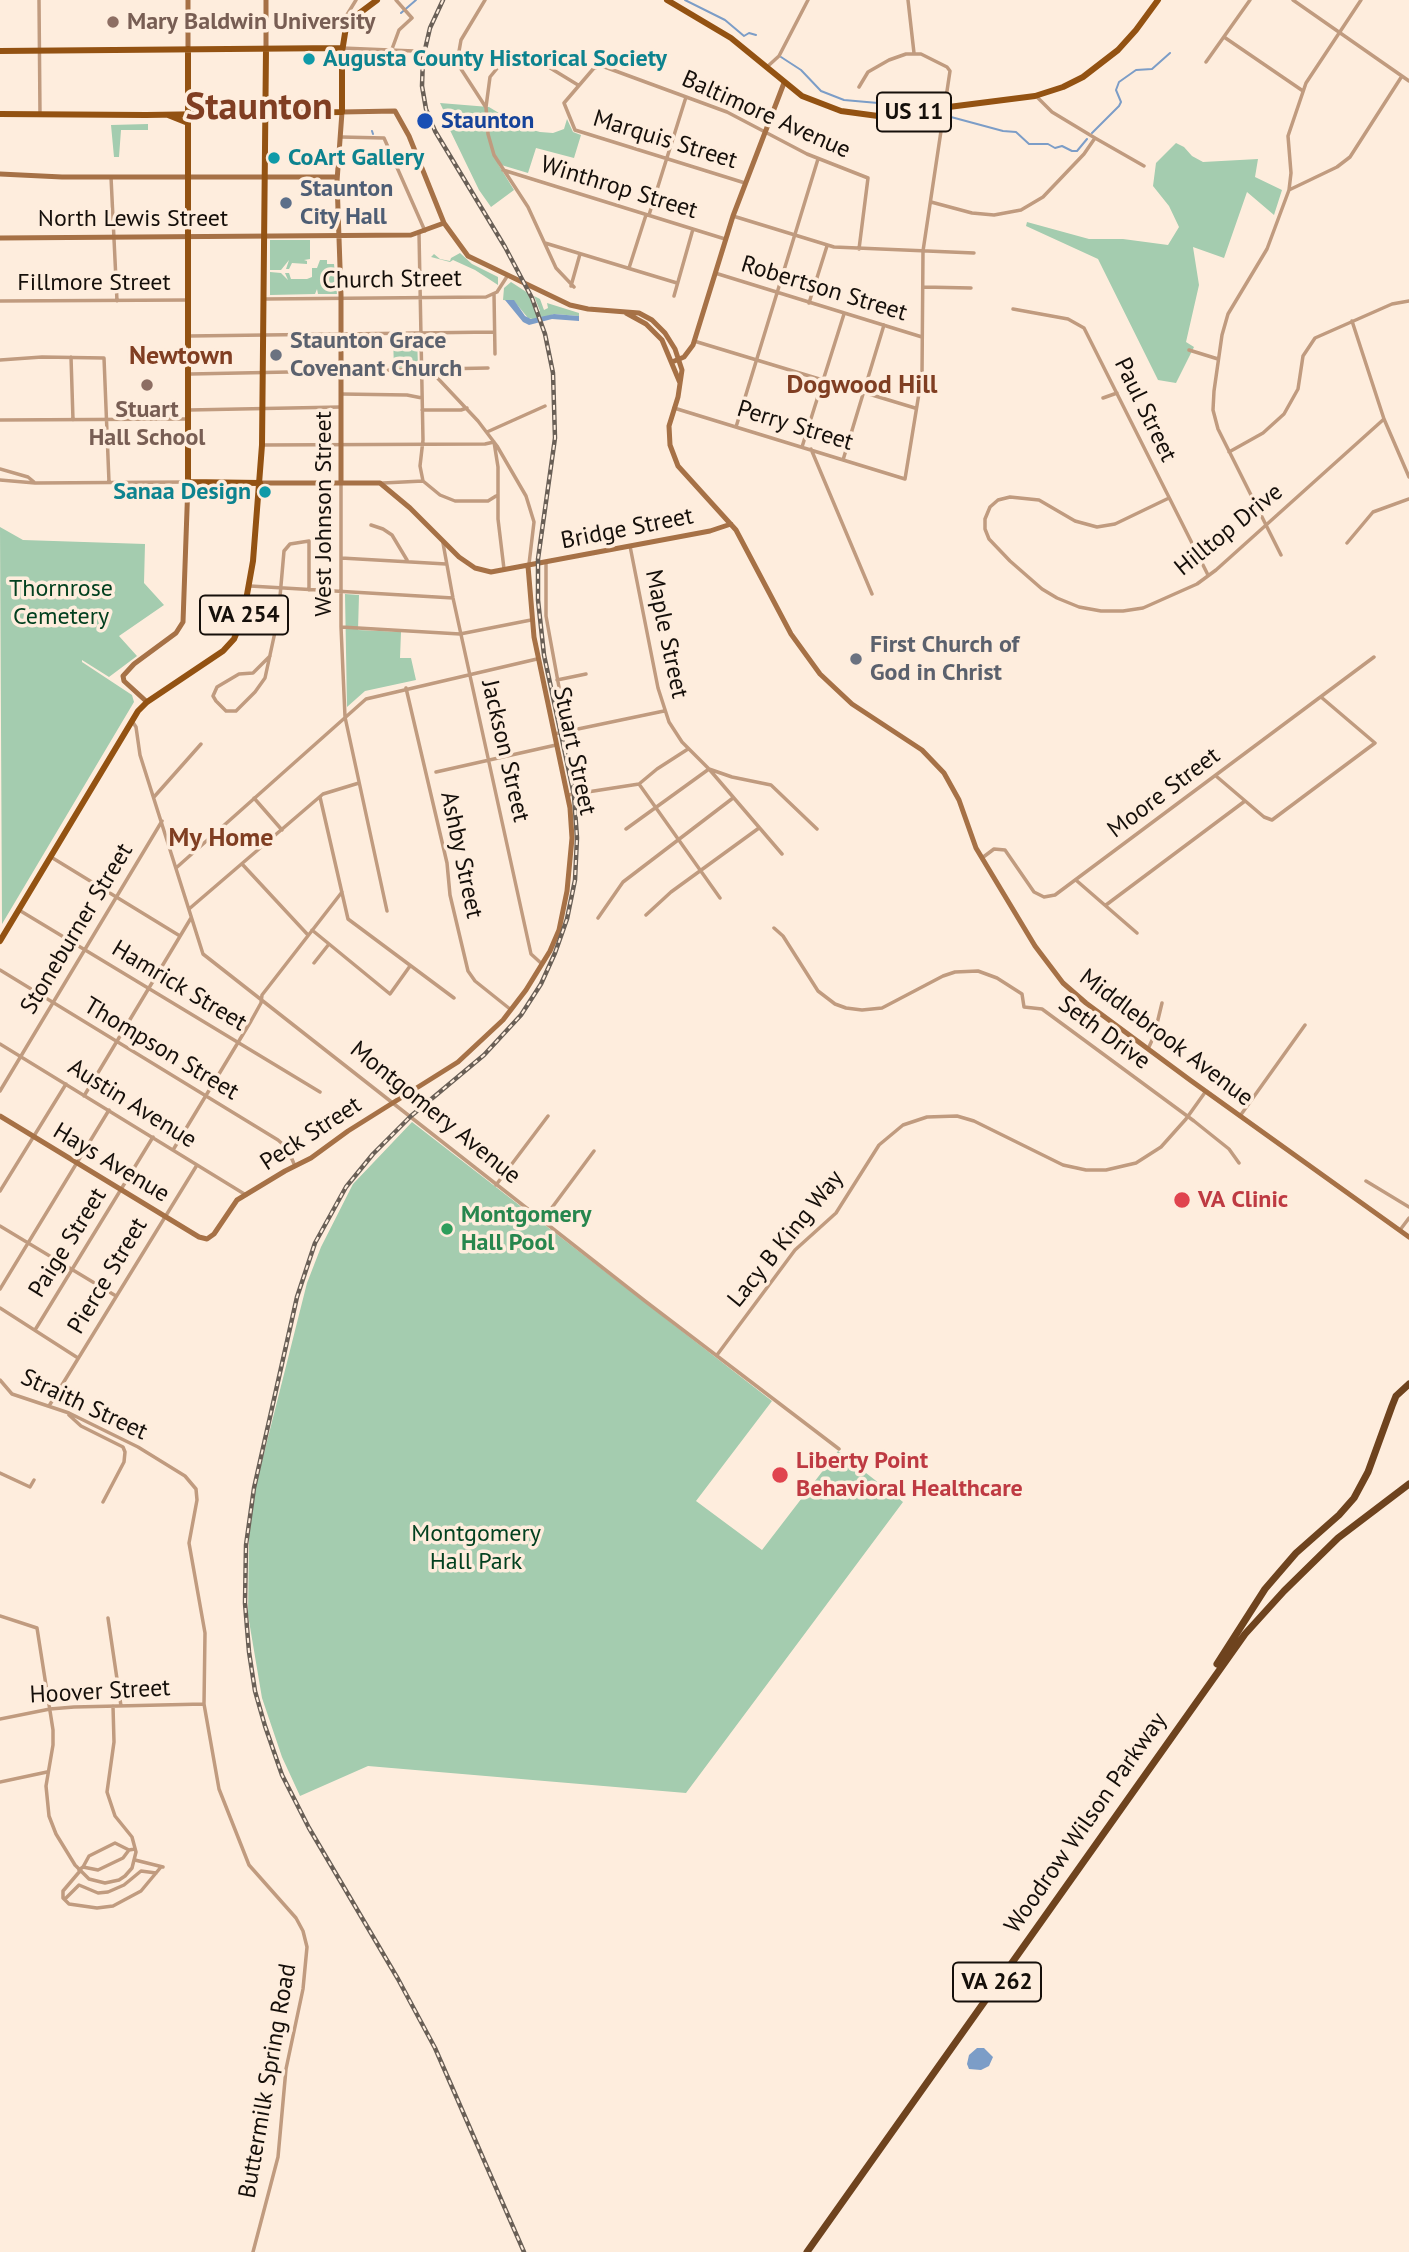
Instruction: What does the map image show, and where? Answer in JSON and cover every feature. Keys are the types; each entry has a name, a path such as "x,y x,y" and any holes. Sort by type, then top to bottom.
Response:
{"highway":[{"path":"1188,1713 1201,1687 1265,1589 1296,1553 1339,1515 1358,1492 1396,1396 1409,1384"},
{"name":"Woodrow Wilson Parkway","path":"807,2252 1245,1634 1338,1538 1409,1484"}],"main road":[{"path":"0,114 342,112 342,48 347,24 377,0"},
{"name":"US 11","path":"667,0 731,38 768,66 784,83 817,103 850,113 878,116 1035,96 1074,82 1107,60 1136,30 1158,0"},
{"path":"0,51 342,48"},
{"path":"188,49 188,482 260,482"},
{"name":"VA 254","path":"0,941 2,932 19,910 132,721 147,702 231,645 241,625 250,586 262,445 266,49"},
{"path":"166,115 188,123"}],"street":[{"path":"39,0 40,114"},
{"path":"188,0 188,49"},
{"name":"VA 254","path":"266,0 266,49"},
{"path":"347,24 345,18 356,0"},
{"path":"392,49 399,30 412,18 397,0"},
{"path":"485,0 461,40 458,57 461,69 486,107"},
{"path":"768,66 779,56 807,0"},
{"path":"908,0 914,53"},
{"path":"1206,62 1250,0"},
{"path":"1293,0 1409,81"},
{"path":"1281,555 1215,421 1213,410 1218,359 1228,314 1267,249 1289,190 1289,136 1303,91 1361,0"},
{"path":"1224,37 1303,91"},
{"path":"342,48 414,51"},
{"path":"694,341 915,408 921,385 923,251 950,71 930,58 914,53 900,55 868,72 859,87"},
{"path":"578,85 542,63 511,62 499,66 490,77 486,107 490,142 502,169 528,207 556,268 572,287 580,253"},
{"name":"Baltimore Avenue","path":"578,85 596,66 602,66 729,113 818,159 868,178 859,248"},
{"path":"1289,190 1346,161 1402,76"},
{"path":"676,361 688,352 694,341 733,216 784,83"},
{"name":"Marquis Street","path":"578,85 564,103 575,130 745,183"},
{"path":"1035,96 1052,112 1144,166"},
{"path":"629,268 686,97"},
{"name":"Middlebrook Avenue","path":"342,112 396,111 410,136 444,223 469,257 570,305 626,313 637,312 655,323 667,336 682,370 668,435 675,461 684,475 731,524 791,634 813,666 852,704 922,750 944,773 956,792 972,841 1051,970 1078,997 1409,1237"},
{"name":"West Johnson Street","path":"342,112 337,177 341,298 341,627 345,717 387,912"},
{"path":"341,137 384,138 422,232 420,468 424,481 439,494 452,500 488,501 497,494"},
{"path":"930,202 985,215 1021,210 1043,197 1084,154 1095,138"},
{"path":"736,427 818,159"},
{"name":"Winthrop Street","path":"502,169 725,239"},
{"path":"0,174 337,177"},
{"path":"111,177 117,300"},
{"path":"733,216 827,246 974,253"},
{"name":"North Lewis Street","path":"0,238 407,235 444,223"},
{"path":"674,296 693,229"},
{"path":"545,243 677,283"},
{"path":"809,303 827,246"},
{"name":"Robertson Street","path":"715,273 922,337"},
{"name":"Church Street","path":"265,299 485,297 500,289 508,275"},
{"path":"923,287 971,288"},
{"path":"494,294 495,354"},
{"name":"Fillmore Street","path":"0,301 189,300"},
{"path":"1229,452 1263,433 1284,414 1297,393 1303,356 1312,341 1326,332 1398,302 1409,301"},
{"name":"Paul Street","path":"1013,309 1068,319 1082,325 1209,575"},
{"path":"802,447 844,314"},
{"path":"1352,321 1384,419 1409,477"},
{"path":"843,460 884,326"},
{"path":"189,336 494,332"},
{"path":"1189,350 1218,359"},
{"path":"71,357 73,420"},
{"path":"0,360 104,358 108,482"},
{"path":"190,374 488,368"},
{"name":"Stuart Street","path":"394,1102 466,1056 512,1010 542,964 560,927 568,891 572,829 568,795 537,659 531,620 528,566 534,517 524,492 487,432 430,370"},
{"path":"1103,398 1117,393"},
{"path":"341,394 407,394 422,398"},
{"path":"487,432 545,406"},
{"path":"189,410 341,407"},
{"path":"422,410 467,408"},
{"name":"Perry Street","path":"674,408 905,479 915,408"},
{"path":"0,421 189,419"},
{"name":"Hilltop Drive","path":"1169,498 1115,524 1097,527 1075,521 1039,500 1010,497 999,500 990,507 985,519 985,530 989,539 1003,554 1042,589 1063,601 1087,609 1116,612 1143,608 1176,594 1209,575 1384,419"},
{"path":"262,445 494,442 504,571 489,572 473,567 459,557 382,483"},
{"path":"811,449 872,594"},
{"path":"0,469 35,482"},
{"path":"0,480 188,482 183,622 176,632 123,676 124,681 147,702"},
{"path":"260,482 424,481"},
{"path":"1347,543 1373,512 1409,499"},
{"name":"Bridge Street","path":"504,571 710,531 731,524"},
{"path":"371,525 393,535 407,560"},
{"path":"270,656 253,673 239,674 217,687 214,699 226,711 236,711 263,682 270,656 278,615 285,547 290,544 309,541 309,590"},
{"name":"Jackson Street","path":"443,542 460,634 531,954 542,964"},
{"name":"Maple Street","path":"630,546 664,711 688,749 709,769 782,854"},
{"path":"341,558 446,564"},
{"path":"546,563 546,616 567,731"},
{"path":"250,586 453,598"},
{"path":"341,627 460,634 531,620"},
{"name":"Moore Street","path":"982,858 994,849 1007,851 1032,891 1041,896 1055,895 1374,657"},
{"path":"177,868 366,699 537,659"},
{"path":"557,680 586,674"},
{"name":"Ashby Street","path":"406,688 447,863 450,895 468,971 475,981 512,1010"},
{"path":"1216,776 1268,819 1273,820 1375,743 1321,697"},
{"path":"554,734 664,711"},
{"name":"Montgomery Avenue","path":"132,721 136,727 140,755 203,954 542,1221 839,1449"},
{"path":"154,797 201,744"},
{"path":"436,772 556,746"},
{"path":"568,795 639,784 688,749"},
{"path":"626,829 709,769 771,785 817,830"},
{"path":"189,909 327,791 359,783"},
{"path":"639,784 719,898"},
{"path":"320,797 348,919 454,998"},
{"path":"254,798 282,830"},
{"path":"598,918 623,882 733,798"},
{"path":"1106,905 1245,801"},
{"name":"Stoneburner Street","path":"0,1091 162,821"},
{"path":"646,915 759,828"},
{"path":"50,857 180,936"},
{"path":"243,864 308,935"},
{"path":"1076,881 1137,933"},
{"path":"173,1150 262,999 342,892"},
{"name":"Hamrick Street","path":"19,910 320,1092"},
{"path":"84,1096 191,918"},
{"name":"Seth Drive","path":"774,928 783,936 818,990 835,1004 851,1009 873,1010 888,1005 956,972 978,971 992,975 1021,994 1024,1007 1042,1009 1188,1116 1229,1149 1239,1163"},
{"path":"312,930 390,994 410,966"},
{"path":"314,963 329,944"},
{"name":"Thompson Street","path":"0,970 278,1140 289,1150 295,1166"},
{"path":"1148,1049 1162,1003"},
{"path":"1240,1116 1304,1025"},
{"name":"Austin Avenue","path":"0,1044 246,1195"},
{"path":"0,1191 66,1084"},
{"name":"Lacy B King Way","path":"717,1355 795,1250 836,1213 879,1145 903,1125 927,1117 957,1116 974,1121 1063,1165 1099,1170 1122,1167 1147,1158 1167,1142 1206,1091"},
{"name":"Peck Street","path":"205,1239 214,1234 237,1200 311,1158 394,1102"},
{"path":"0,1289 108,1110"},
{"name":"Hays Avenue","path":"0,1116 205,1239"},
{"path":"496,1185 548,1116"},
{"name":"Paige Street","path":"35,1331 153,1137"},
{"path":"542,1221 594,1151"},
{"name":"Pierce Street","path":"49,1406 197,1165"},
{"path":"1366,1181 1409,1208"},
{"path":"1400,1230 1409,1218"},
{"path":"0,1226 116,1296"},
{"path":"0,1308 78,1358"},
{"name":"Straith Street","path":"0,1380 2,1387 16,1396 69,1413 138,1447 192,1482"},
{"path":"69,1413 75,1422 125,1451 124,1462 103,1502"},
{"path":"0,1473 30,1487 33,1480"},
{"name":"Buttermilk Spring Road","path":"192,1482 197,1497 190,1543 205,1639 204,1704 219,1789 241,1848 254,1872 298,1921 307,1947 303,1989 286,2069 278,2157 253,2252"},
{"path":"0,1616 37,1628 54,1737 47,1772 49,1816 60,1842 81,1870 94,1881 109,1883 125,1876 135,1860 132,1837 115,1816 107,1792 114,1742 113,1706"},
{"path":"108,1618 121,1706"},
{"name":"Hoover Street","path":"0,1719 50,1709 204,1704"},
{"path":"0,1782 47,1772"},
{"path":"135,1849 129,1850 115,1843 89,1856 63,1891 65,1900 69,1904 85,1907 113,1906 141,1891 162,1867 135,1860"},
{"path":"81,1870 98,1870 122,1858 129,1850"},
{"path":"65,1900 81,1885 97,1893 108,1892 124,1885 141,1871 156,1873"}],"green space":[{"path":"440,103 489,107 522,127 540,132 553,133 564,129 567,119 573,132 581,135 574,158 536,148 528,173 498,164 514,190 491,207 479,190 447,124 449,122"},
{"path":"148,124 148,130 121,130 119,157 114,157 111,125"},
{"path":"1176,143 1203,162 1258,159 1255,177 1282,190 1274,215 1247,192 1224,258 1193,247 1199,285 1186,342 1194,347 1176,383 1158,380 1098,259 1026,226 1027,222 1089,239 1123,239 1168,245 1179,227 1169,206 1153,186 1156,163"},
{"path":"270,240 310,240 310,259 304,260 307,264 292,263 289,269 286,269 289,260 281,270 270,270"},
{"path":"460,253 472,264 498,277 498,285 453,260 450,262 431,257 434,254 440,259 450,261"},
{"path":"320,260 334,264 337,294 318,294 317,289 315,294 270,295 270,272 281,273 288,280 285,273 289,273 291,279 307,279 312,277 312,268 317,268"},
{"path":"511,282 528,293 536,313 540,311 534,296 540,299 544,310 548,308 547,303 579,313 579,316 554,314 537,320 528,318 514,301 503,300 504,288"},
{"path":"393,338 417,338 418,367 394,368"},
{"name":"Thornrose Cemetery","path":"0,527 23,540 145,544 144,583 164,605 119,636 137,656 109,677 82,660 132,695 134,702 2,924"},
{"path":"345,594 359,595 358,630 401,632 400,658 411,658 416,680 365,691 347,707"},
{"name":"Montgomery Hall Park","path":"412,1122 772,1401 696,1501 762,1550 838,1451 903,1502 686,1793 368,1766 300,1796 282,1757 262,1698 248,1615 249,1536 256,1485 307,1283 321,1247 353,1184"}],"water":[{"path":"505,300 514,300 525,316 531,319 554,314 579,316 579,321 552,319 529,325 523,322"},
{"path":"977,2048 984,2048 993,2057 989,2066 981,2070 969,2069 969,2055"}],"waterway":[{"path":"401,13 416,0"},
{"path":"685,0 725,20 744,36 749,33 756,35"},
{"path":"1092,133 1119,106 1121,102 1116,90 1119,82 1136,70 1152,69 1170,53"},
{"path":"781,57 801,70 821,91 844,100 878,103 919,95 930,100"},
{"path":"951,117 1016,132 1029,144 1048,144 1055,148 1062,146 1072,151 1077,151 1087,139"}],"railway":[{"path":"443,0 430,28 423,58 422,86 426,109 435,131 505,247 532,298 545,334 553,373 555,438 538,559 538,600 544,655 574,795 577,838 575,880 567,919 555,953 541,984 521,1015 484,1055 411,1116 373,1154 346,1187 315,1243 297,1297 254,1488 246,1545 245,1603 255,1691 282,1775 309,1828 398,1979 435,2048 524,2252"}],"place":[{"name":"Mary Baldwin University","path":"113,22"},
{"name":"Augusta County Historical Society","path":"309,59"},
{"name":"Staunton","path":"425,121"},
{"name":"CoArt Gallery","path":"274,158"},
{"name":"Staunton City Hall","path":"286,203"},
{"name":"Staunton Grace Covenant Church","path":"276,355"},
{"name":"Stuart Hall School","path":"147,385"},
{"name":"Sanaa Design","path":"265,492"},
{"name":"First Church of God in Christ","path":"856,659"},
{"name":"VA Clinic","path":"1182,1200"},
{"name":"Montgomery Hall Pool","path":"447,1229"},
{"name":"Liberty Point Behavioral Healthcare","path":"780,1475"}],"district":[{"name":"Staunton","path":"259,108"},
{"name":"Newtown","path":"181,357"},
{"name":"Dogwood Hill","path":"862,386"},
{"name":"My Home","path":"221,839"}]}
